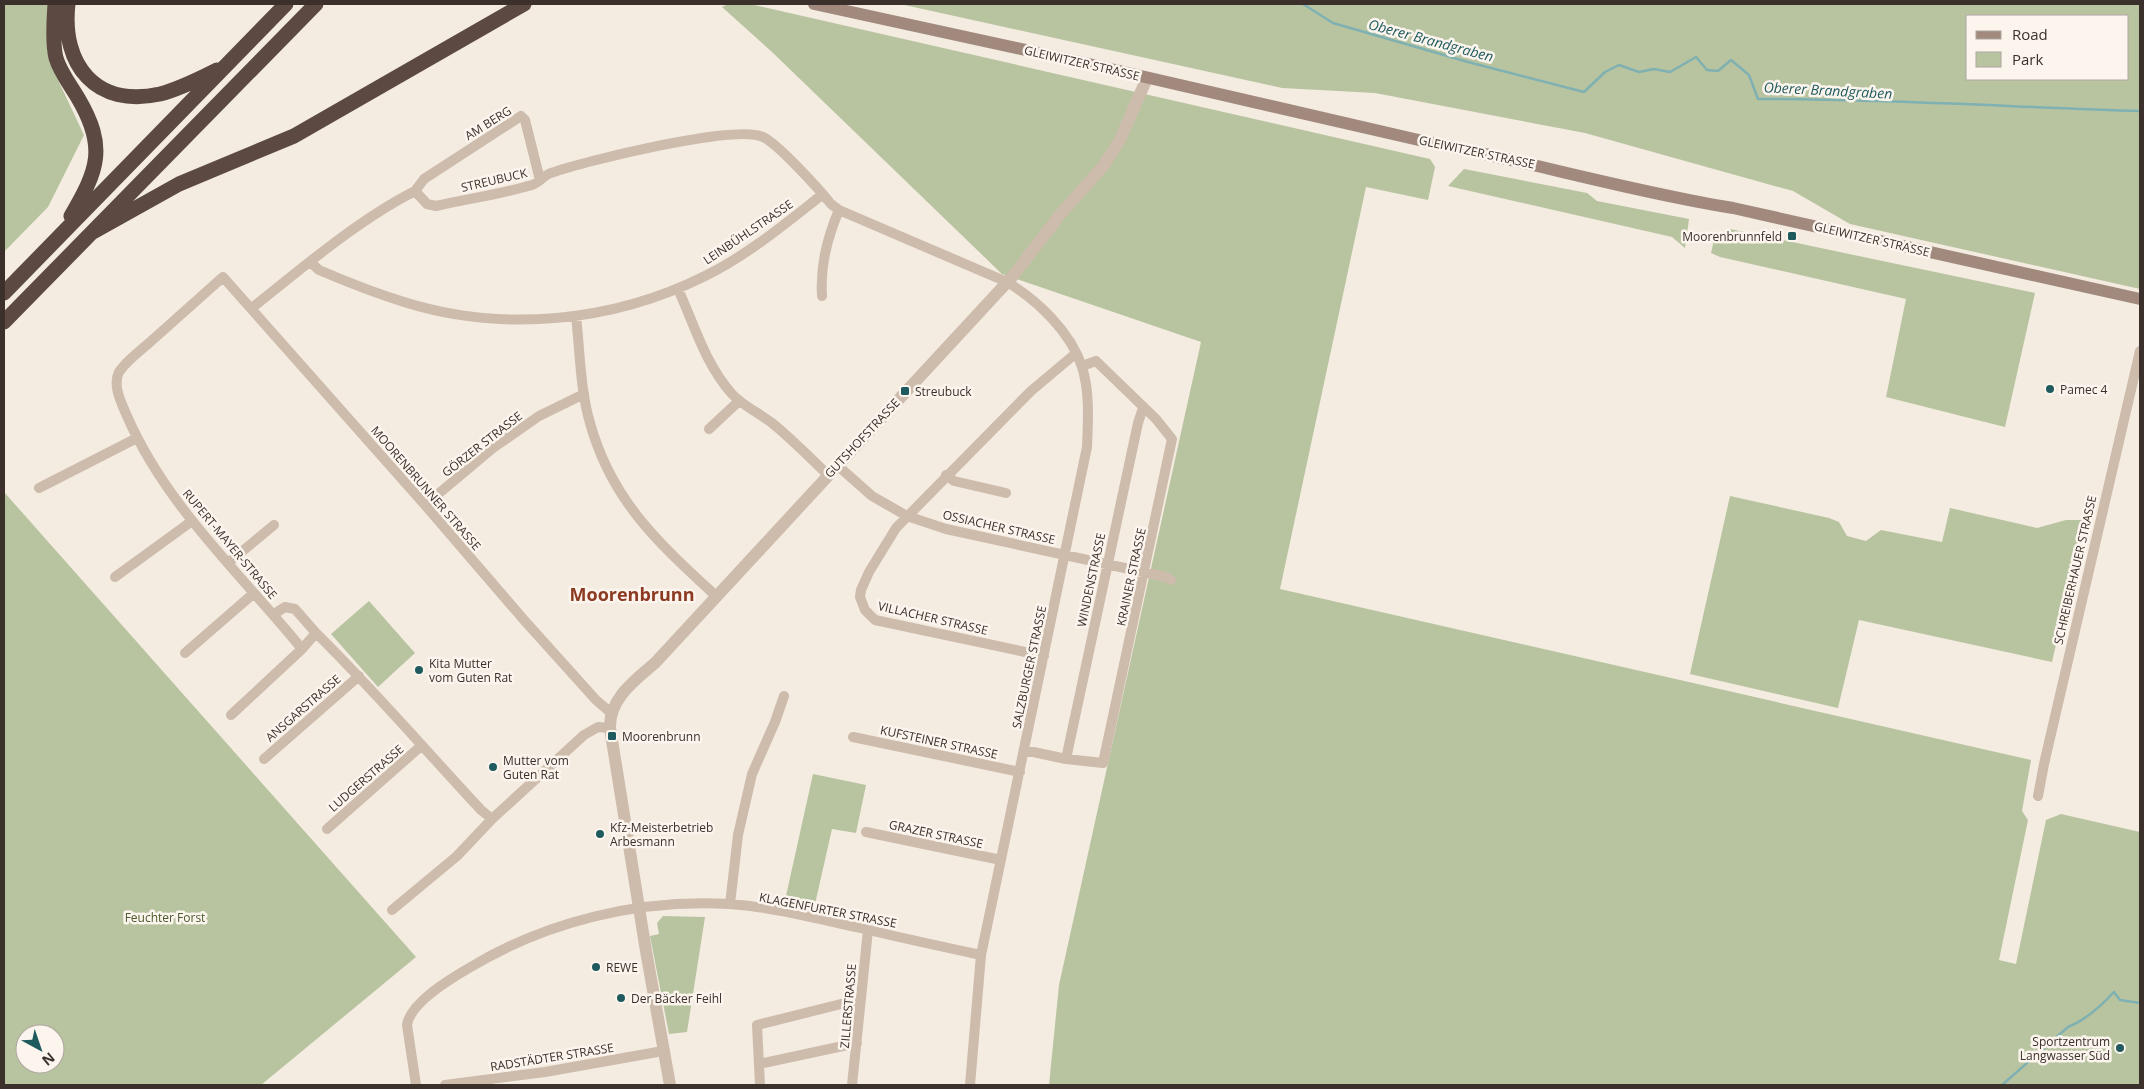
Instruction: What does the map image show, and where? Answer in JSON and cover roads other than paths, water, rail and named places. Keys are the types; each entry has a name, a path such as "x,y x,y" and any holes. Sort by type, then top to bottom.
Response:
{"highway":[{"path":"55,4 56,59 91,122 96,147 94,173 88,188 59,237"},
{"path":"68,4 68,36 72,55 79,67 94,83 116,94 160,94 225,67"},
{"path":"4,293 286,4"},
{"path":"4,322 316,4"},
{"path":"497,18 511,4"},
{"path":"92,232 179,184 294,136 524,4"}],"main road":[{"name":"GLEIWITZER STRASSE","path":"814,4 1414,139 1494,154 1658,194 1733,208 2140,299"}],"street":[{"name":"GUTSHOFSTRASSE","path":"611,713 619,698 655,663 1007,282 1059,216 1104,165 1120,140 1147,78"},
{"name":"AM BERG","path":"415,191 424,179 521,116 525,120 540,180"},
{"name":"STREUBUCK","path":"415,191 427,204 436,206 535,184 549,173 637,150 715,137 754,134 765,137 839,210 1007,282"},
{"path":"252,308 310,262 402,197 415,191"},
{"name":"LEINBÜHLSTRASSE","path":"310,262 319,270 405,303 453,314 516,321 576,316 626,307 707,276 738,256 823,194"},
{"path":"822,296 822,268 830,232 839,210"},
{"name":"MOORENBRUNNER STRASSE","path":"223,277 524,620 596,700 611,713"},
{"name":"RUPERT-MAYER-STRASSE","path":"223,277 134,357 119,373 117,384 120,400 137,438 161,477 192,521 274,614 302,649"},
{"name":"SALZBURGER STRASSE","path":"970,1085 981,955 1087,447 1088,406 1082,366 1058,326 1043,309 1026,294 1007,282"},
{"name":"OSSIACHER STRASSE","path":"678,288 703,348 716,372 739,401 772,423 833,470 872,496 907,516 946,529 1065,556 1107,563 1166,577 1171,580"},
{"path":"576,316 584,394 590,423 600,451 625,500 636,517 659,544 716,596"},
{"name":"SCHREIBERHAUER STRASSE","path":"2038,796 2140,350"},
{"name":"VILLACHER STRASSE","path":"1044,656 875,620 870,617 860,597 863,583 896,528 1031,391 1058,366 1075,354"},
{"name":"KRAINER STRASSE","path":"1024,750 1066,759 1103,763 1172,439 1170,433 1096,361 1082,366"},
{"name":"GÖRZER STRASSE","path":"425,505 493,448 538,416 584,394"},
{"path":"710,429 739,401"},
{"name":"WINDENSTRASSE","path":"1066,759 1107,563 1143,408"},
{"path":"39,488 137,438"},
{"path":"946,476 954,481 1006,493"},
{"path":"115,577 192,521"},
{"path":"228,564 274,525"},
{"path":"185,653 254,593"},
{"name":"RUPERT-MAYER-STRASSE","path":"274,614 285,607 295,610 359,676 481,810 492,819"},
{"path":"231,714 302,649 316,633"},
{"name":"ANSGARSTRASSE","path":"264,760 359,676"},
{"path":"730,904 738,834 752,774 775,722 784,696"},
{"path":"611,713 610,728 670,1085"},
{"path":"392,910 457,856 492,819 589,731 598,728 610,728"},
{"name":"KUFSTEINER STRASSE","path":"853,737 1020,772"},
{"name":"LUDGERSTRASSE","path":"327,828 421,746"},
{"name":"GRAZER STRASSE","path":"866,832 1001,860"},
{"name":"KLAGENFURTER STRASSE","path":"416,1085 407,1025 408,1017 421,1002 459,973 480,961 560,926 604,914 667,904 730,904 781,911 981,955"},
{"name":"ZILLERSTRASSE","path":"852,1085 868,930"},
{"path":"760,1085 757,1026 861,999"},
{"path":"759,1064 857,1043"},
{"name":"RADSTÄDTER STRASSE","path":"445,1085 545,1072 663,1051"}],"waterway":[{"name":"Oberer Brandgraben","path":"1303,4 1333,23 1468,62 1584,92 1605,72 1619,65 1639,72 1654,69 1670,72 1696,57 1707,70 1718,71 1731,60 1749,75 1758,99 1902,102 2140,111"},
{"path":"2002,1085 2068,1027 2081,1021 2093,1012 2114,992 2120,1000 2140,1003"}],"place":[{"name":"Moorenbrunnfeld","path":"1792,236"},
{"name":"Pamec 4","path":"2050,389"},
{"name":"Streubuck","path":"905,391"},
{"name":"Kita Mutter vom Guten Rat","path":"419,670"},
{"name":"Moorenbrunn","path":"612,736"},
{"name":"Mutter vom Guten Rat","path":"493,767"},
{"name":"Kfz-Meisterbetrieb Arbesmann","path":"600,834"},
{"name":"REWE","path":"596,967"},
{"name":"Der Bäcker Feihl","path":"621,998"},
{"name":"Sportzentrum Langwasser Süd","path":"2120,1048"}],"district":[{"name":"Moorenbrunn","path":"632,594"}],"park label":[{"name":"Feuchter Forst","path":"165,917"}]}
